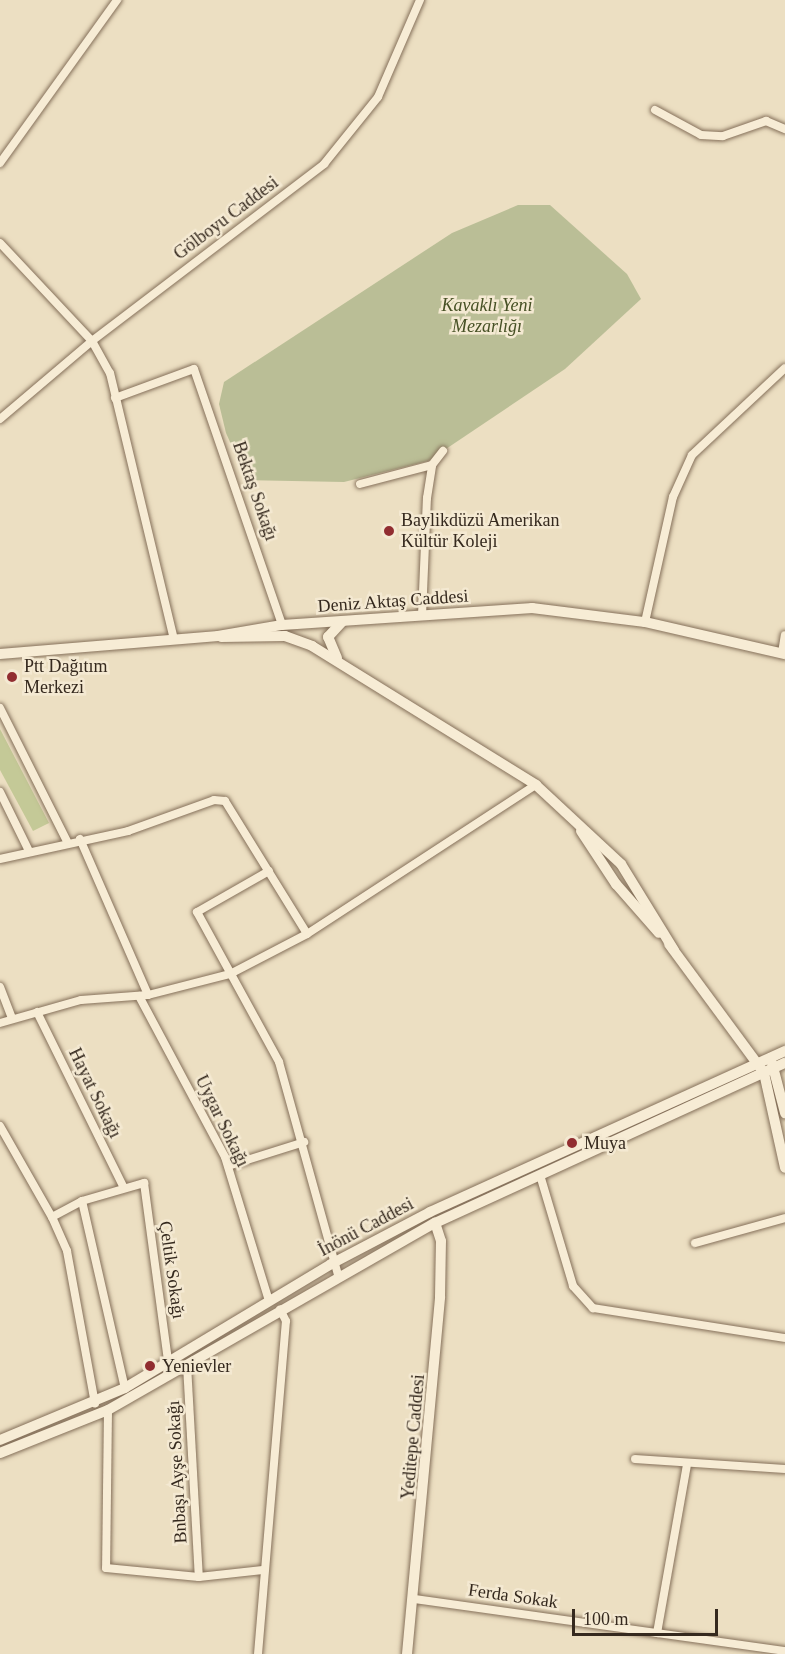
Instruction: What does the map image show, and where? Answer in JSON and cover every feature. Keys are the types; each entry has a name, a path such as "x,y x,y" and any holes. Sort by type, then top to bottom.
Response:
{"street":[{"path":"0,163 117,0"},
{"name":"Gölboyu Caddesi","path":"0,419 92,340 316,170 347,140 382,88 420,0"},
{"path":"655,110 701,135 723,136 766,121 785,129"},
{"path":"0,243 92,340 110,373 174,639"},
{"path":"645,622 673,497 693,455 785,368"},
{"name":"Bektaş Sokağı","path":"115,398 194,369 282,625"},
{"path":"422,616 432,465 443,451"},
{"path":"360,484 432,465"},
{"name":"Deniz Aktaş Caddesi","path":"0,654 218,636 282,625 532,608 645,622 784,654"},
{"path":"343,621 328,643 352,669"},
{"path":"784,654 785,635"},
{"path":"218,636 285,636 352,669 536,785 567,809 616,884 674,950 760,1068 785,1168"},
{"path":"0,708 67,842"},
{"path":"0,1023 81,1000 144,995 230,974 307,934 536,785"},
{"path":"0,792 28,849"},
{"path":"0,859 28,849 128,831 214,800 225,801 307,934"},
{"name":"Uygar Sokağı","path":"80,839 144,995 228,1166 269,1301"},
{"path":"269,871 197,912 279,1062 304,1142 331,1264 338,1275"},
{"path":"0,987 12,1018"},
{"name":"Hayat Sokağı","path":"37,1012 124,1188"},
{"path":"0,1453 108,1410 338,1275 397,1243 435,1223 623,1138 760,1068 770,1058 785,1051"},
{"path":"770,1058 780,1066 785,1113"},
{"path":"760,1068 780,1066"},
{"name":"İnönü Caddesi","path":"0,1440 95,1403 124,1388 331,1264 479,1189 617,1127 760,1068"},
{"path":"0,1126 52,1217 67,1251 95,1403"},
{"path":"617,1127 623,1138"},
{"path":"228,1166 304,1142"},
{"path":"536,1164 573,1286 593,1308 785,1338"},
{"name":"Çeltik Sokağı","path":"124,1188 144,1183 168,1361"},
{"path":"52,1217 82,1201 124,1188"},
{"path":"479,1189 484,1201"},
{"path":"82,1201 124,1388"},
{"path":"695,1243 785,1218"},
{"name":"Yeditepe Caddesi","path":"407,1654 415,1599 440,1297 441,1241 435,1223"},
{"path":"392,1232 397,1243"},
{"path":"258,1654 263,1570 286,1321 280,1309"},
{"path":"168,1361 174,1373"},
{"name":"Bnbaşı Ayşe Sokağı","path":"186,1365 199,1577"},
{"path":"108,1410 106,1568 199,1577 263,1570"},
{"path":"635,1459 687,1465 785,1469"},
{"path":"657,1633 687,1465"},
{"name":"Ferda Sokak","path":"415,1599 785,1652"}],"green space":[{"name":"Kavaklı Yeni Mezarlığı","path":"518,205 550,205 627,274 641,299 565,369 428,461 344,482 247,480 226,433 219,404 224,382 452,233"},
{"path":"0,729 49,823 33,831 0,770"}],"place":[{"name":"Baylikdüzü Amerikan Kültür Koleji","path":"389,531"},
{"name":"Ptt Dağıtım Merkezi","path":"12,677"},
{"name":"Muya","path":"572,1143"},
{"name":"Yenievler","path":"150,1366"}]}
